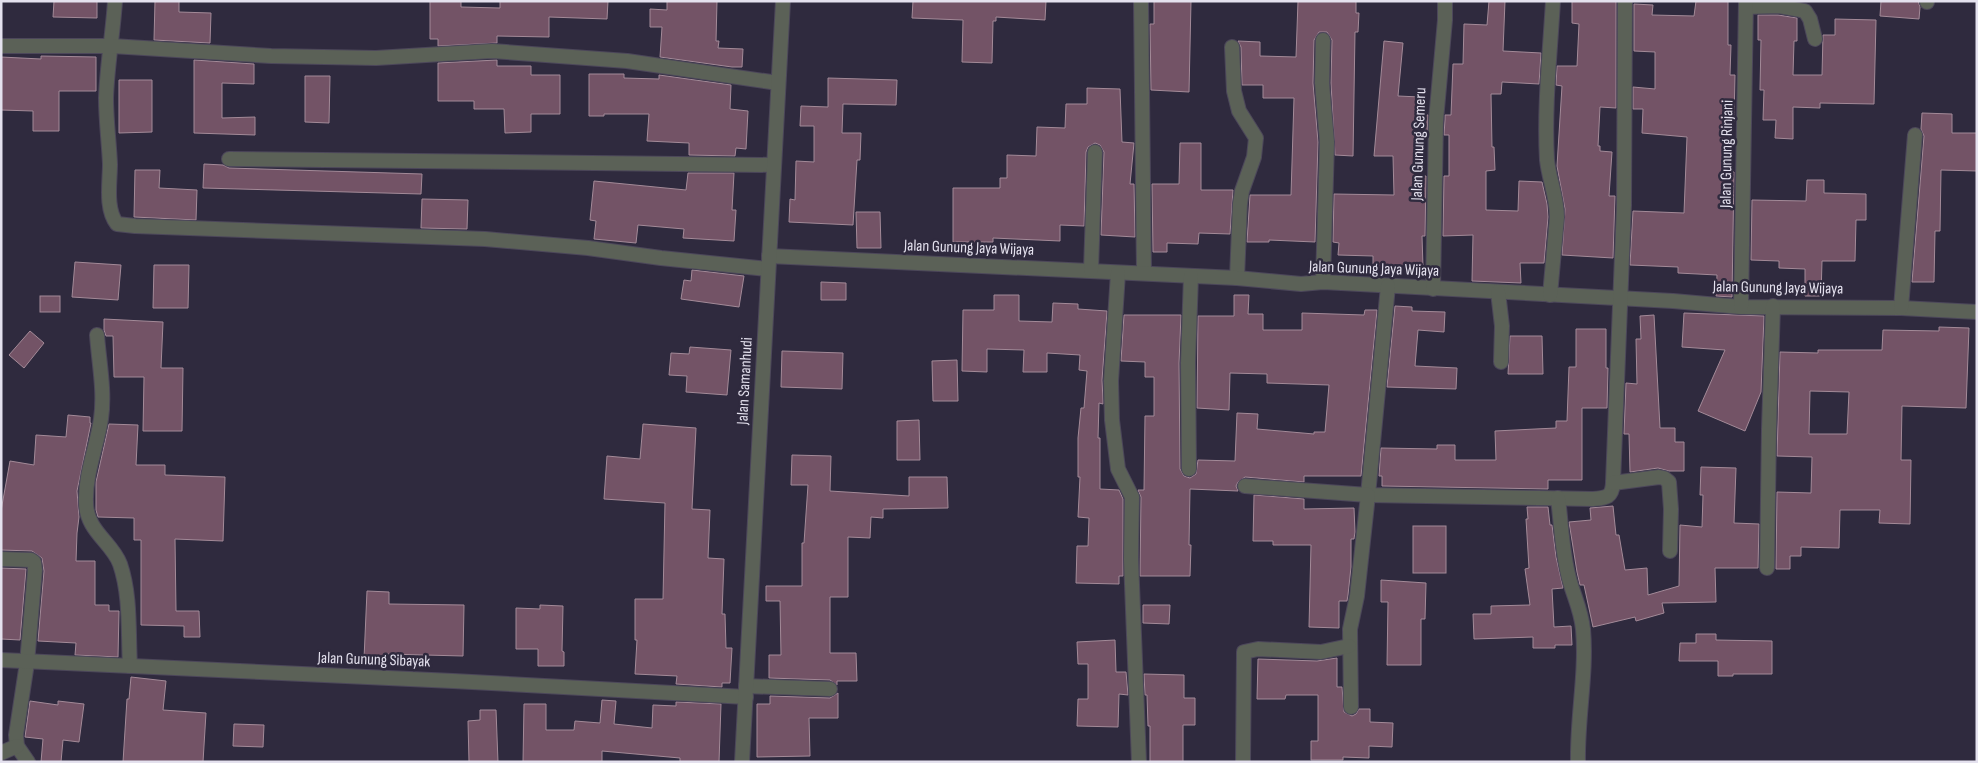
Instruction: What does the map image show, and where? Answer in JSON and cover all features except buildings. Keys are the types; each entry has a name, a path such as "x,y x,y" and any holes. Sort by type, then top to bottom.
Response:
{"street":[{"path":"112,46 114,1"},
{"name":"Jalan Samanhudi","path":"742,762 783,1"},
{"path":"1141,1 1144,273"},
{"name":"Jalan Gunung Semeru","path":"1433,289 1436,120 1445,1"},
{"path":"1550,296 1557,217 1557,205 1550,182 1547,160 1547,118 1553,1"},
{"path":"1245,486 1368,495 1602,498 1612,492 1624,205 1625,1"},
{"path":"1746,4 1804,10 1810,19 1815,39"},
{"name":"Jalan Gunung Rinjani","path":"1741,307 1746,4"},
{"path":"1323,40 1322,83 1327,142 1323,282"},
{"path":"1,46 112,46 272,56 357,57 492,51 627,61 778,82"},
{"name":"Jalan Gunung Jaya Wijaya","path":"112,46 107,79 107,124 109,137 110,207 117,224 484,239 588,248 661,258 769,263 917,264 1091,270 1118,273 1237,278 1302,284 1323,282 1550,296 1619,298 1741,307 1901,308 1977,312"},
{"path":"1232,47 1234,91 1239,111 1256,138 1254,157 1244,184 1240,204 1237,278"},
{"path":"1901,308 1915,135"},
{"path":"1091,270 1095,152"},
{"path":"229,159 774,164"},
{"path":"1118,273 1111,381 1112,420 1118,469 1132,497 1131,559 1139,762"},
{"path":"1189,469 1188,363 1191,276"},
{"path":"1351,707 1349,646 1357,596 1368,495 1388,286"},
{"path":"1498,292 1502,326 1501,362"},
{"path":"1767,568 1773,306"},
{"path":"97,335 102,394 101,417 89,470 85,502 89,518 99,537 119,561 123,575 130,666"},
{"path":"1613,482 1658,477 1664,478 1669,482 1671,509 1670,550"},
{"path":"1558,498 1567,570 1572,594 1580,608 1583,629 1584,658 1577,739 1578,762"},
{"path":"1,559 26,559 34,562 35,570 26,663 16,735 17,746 28,762"},
{"path":"1243,762 1244,652 1258,649 1321,652 1349,646"},
{"name":"Jalan Gunung Sibayak","path":"1,660 26,663 746,691 830,689"},
{"path":"1,753 17,746"}]}
